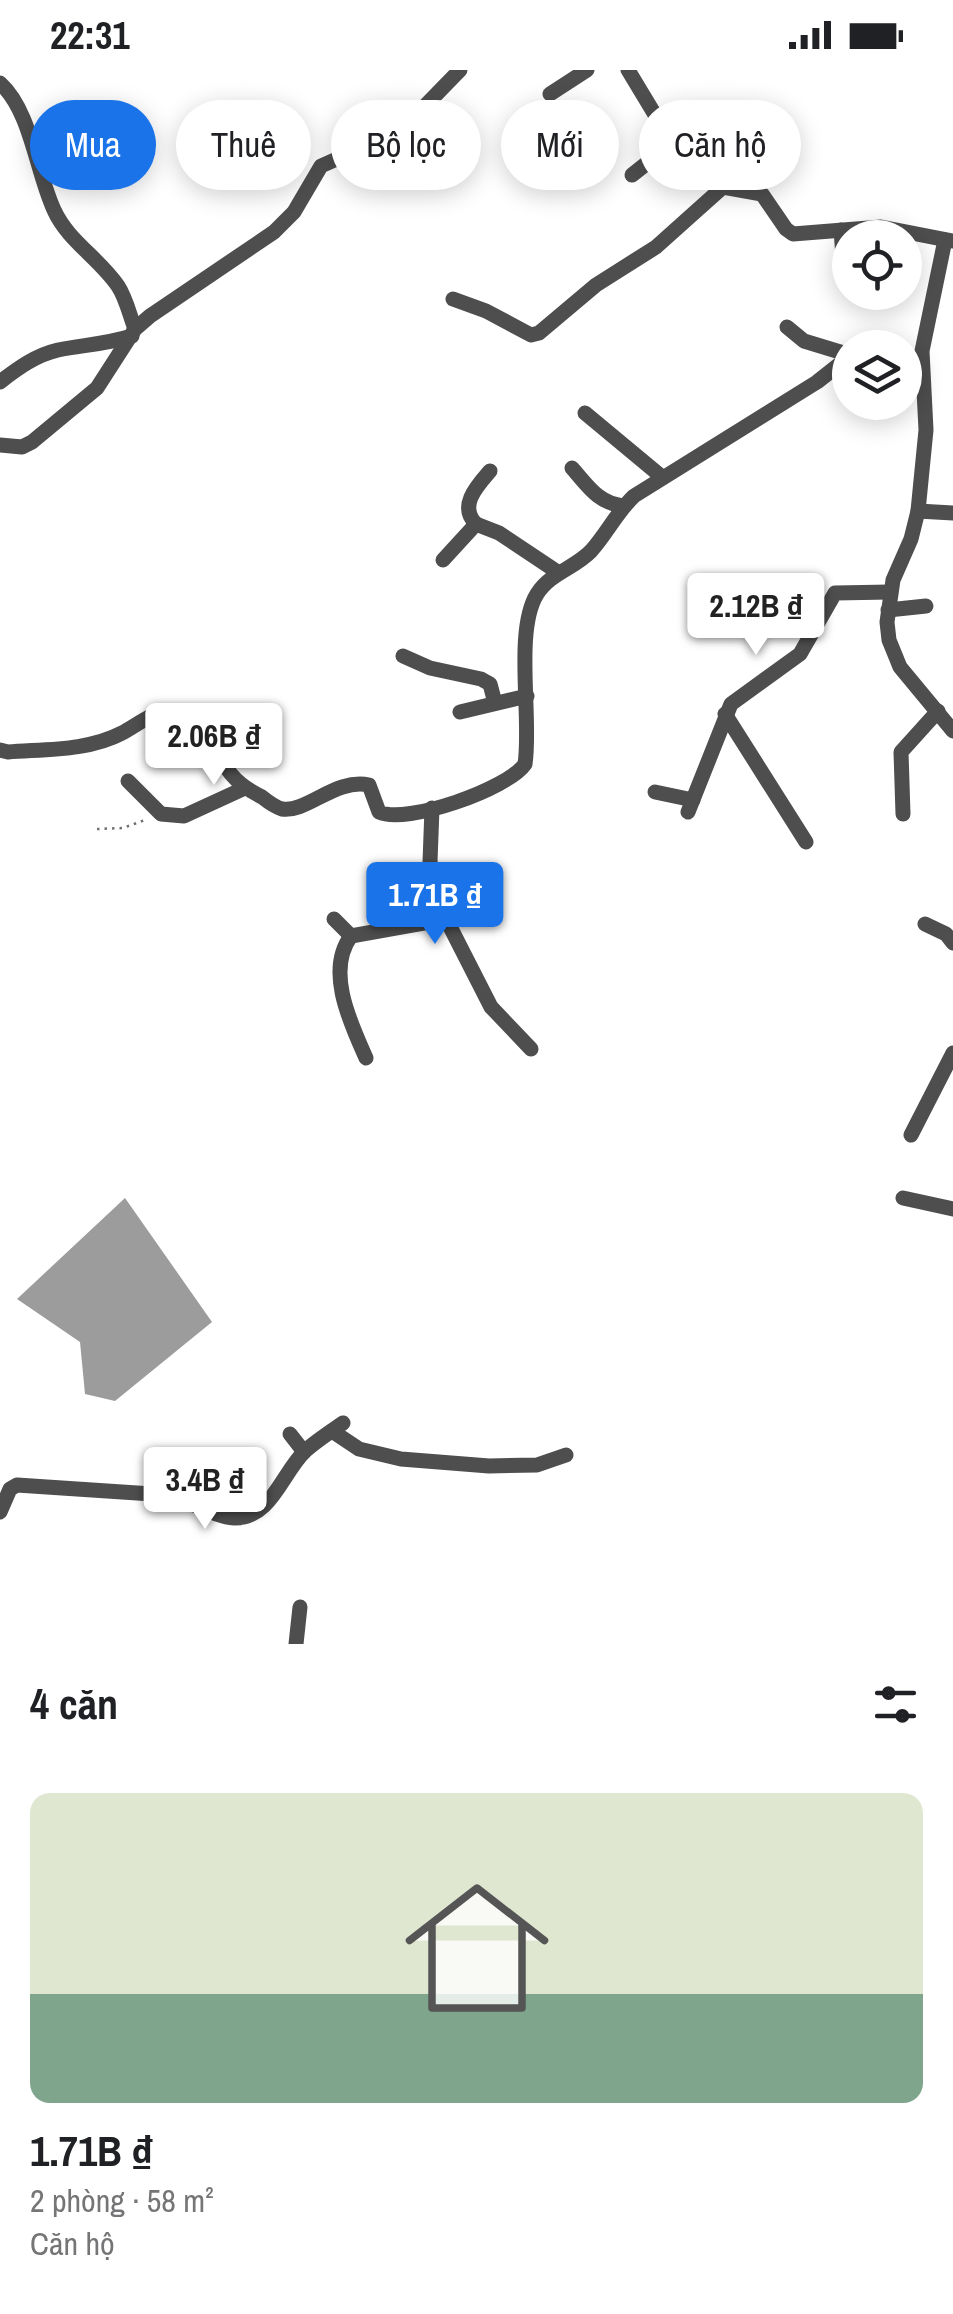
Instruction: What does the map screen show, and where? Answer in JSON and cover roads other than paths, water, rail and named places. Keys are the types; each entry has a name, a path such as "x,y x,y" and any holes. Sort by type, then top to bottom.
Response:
{"street":[{"path":"0,445 22,447 58,421 97,388 150,316 285,223 321,166 384,138 423,108 460,70"},
{"path":"550,94 587,70"},
{"path":"628,70 646,100"},
{"path":"0,83 19,107 54,210 67,233 120,288 134,333"},
{"path":"632,175 639,169"},
{"path":"453,299 486,311 530,336 539,333 596,285 656,247 720,190"},
{"path":"740,190 762,194 793,234 832,231"},
{"path":"922,235 949,241 923,339 926,430 918,511 890,592 889,640 894,656 953,731"},
{"path":"787,327 804,341 832,350"},
{"path":"0,382 25,363 56,350 106,344 134,333"},
{"path":"0,750 96,744 165,711 188,715 200,723 214,737 229,772 245,788 281,809 300,807 328,791 360,783 369,785 379,812 385,816 432,808 499,785 518,774 526,754 530,611 536,595 592,550 623,506 662,477 832,371"},
{"path":"584,413 662,477"},
{"path":"572,468 597,497 607,504 623,506"},
{"path":"490,471 474,490 468,506 470,518 559,573"},
{"path":"918,511 953,513"},
{"path":"443,560 476,524"},
{"path":"655,792 691,806 725,714 739,696 800,654 836,593 890,592"},
{"path":"888,610 926,606"},
{"path":"403,656 430,668 481,679 490,684 495,704"},
{"path":"460,712 527,696"},
{"path":"903,814 901,752 938,711"},
{"path":"725,714 806,842"},
{"path":"128,781 161,814 184,816 245,788"},
{"path":"432,808 430,862 446,919 490,1007 532,1048"},
{"path":"334,919 352,936"},
{"path":"366,1058 346,1014 342,982 344,946 352,936 446,919"},
{"path":"925,924 946,934 953,943"},
{"path":"911,1135 953,1054"},
{"path":"903,1198 953,1208"},
{"path":"0,1512 10,1489 18,1485 167,1495 230,1518 252,1516 271,1498 304,1452 337,1427 360,1449 402,1459 489,1466 537,1465 566,1455"},
{"path":"290,1434 304,1452"},
{"path":"0,1474 10,1489"},
{"path":"296,1644 300,1606"}]}
